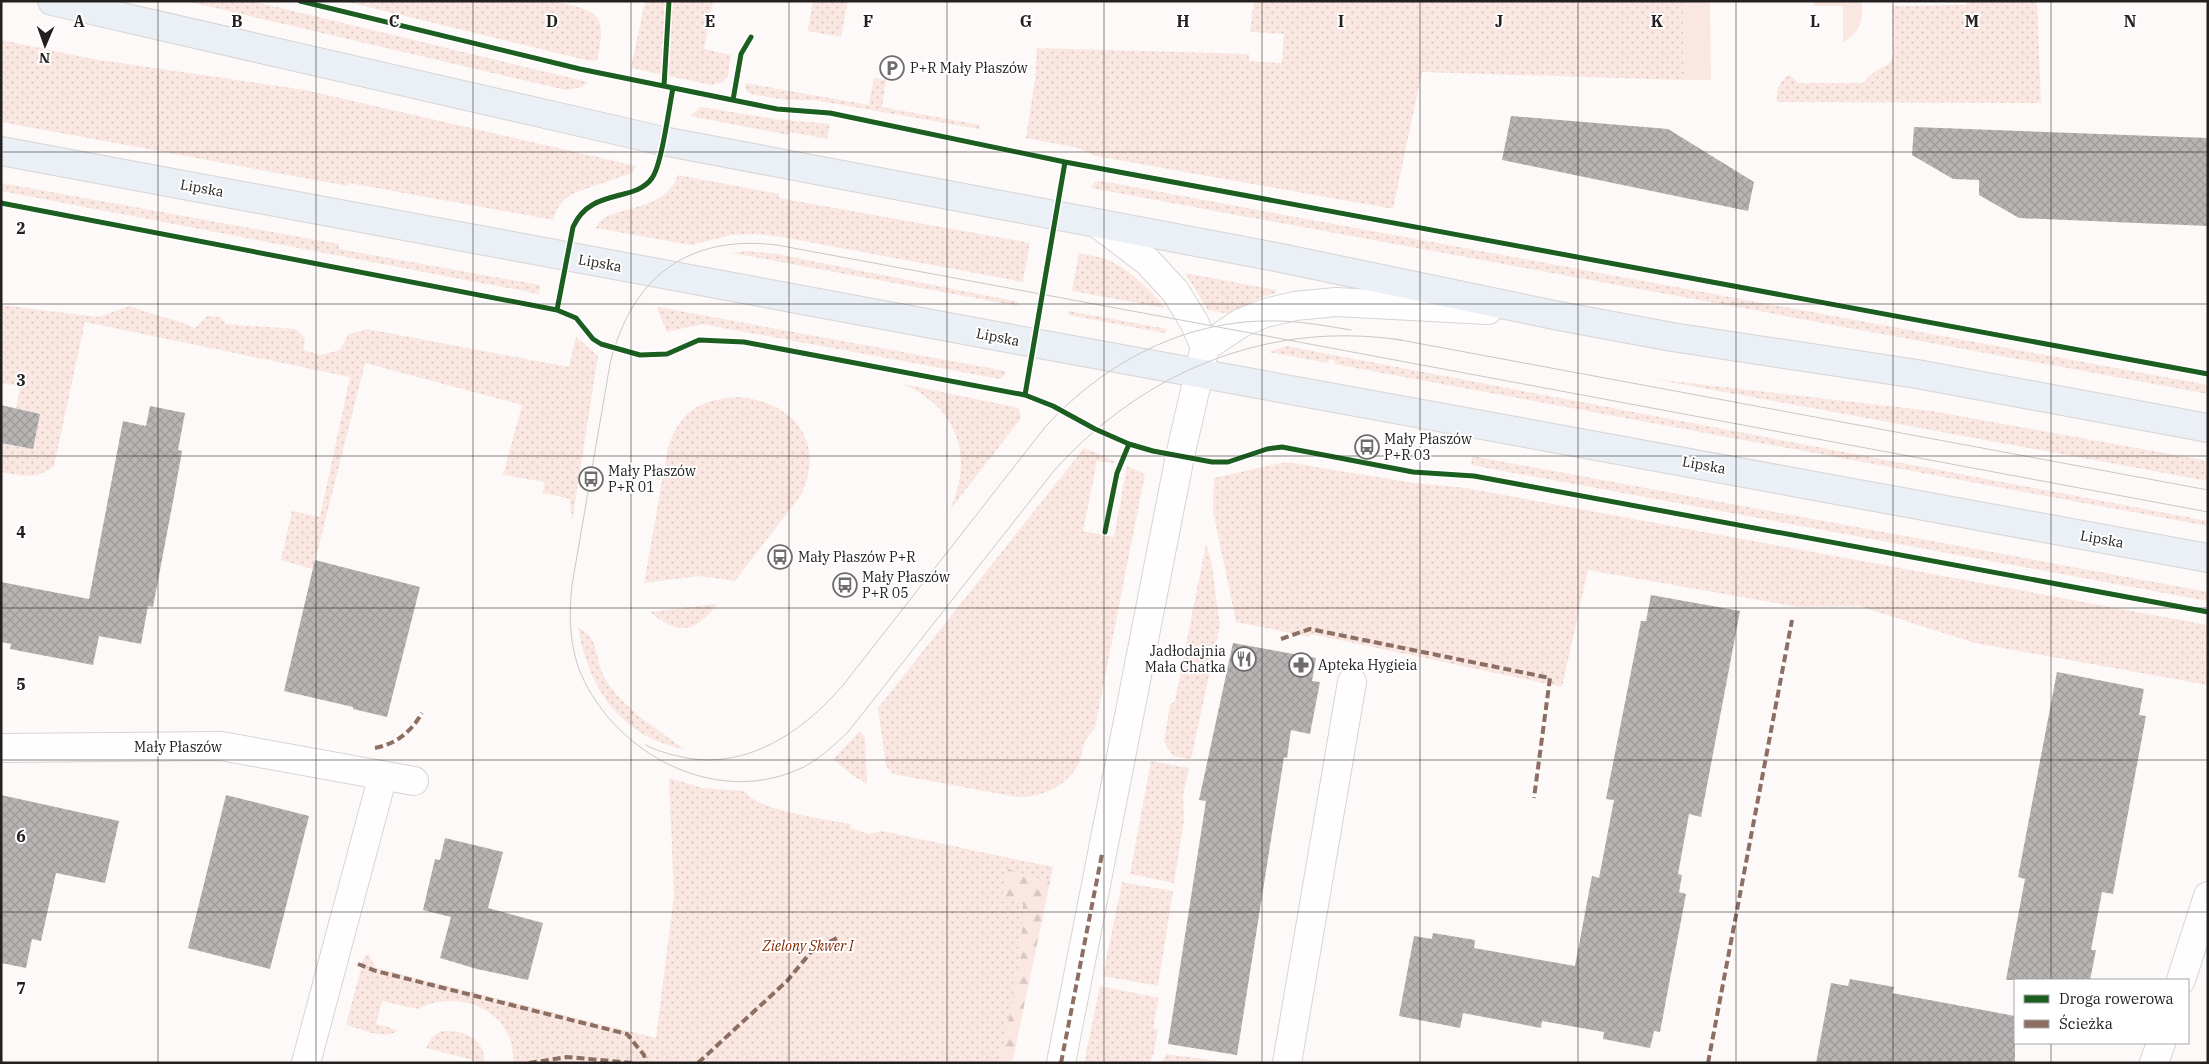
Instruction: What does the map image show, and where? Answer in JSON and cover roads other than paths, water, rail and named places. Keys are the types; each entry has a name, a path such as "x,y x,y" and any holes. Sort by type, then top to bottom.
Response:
{"main road":[{"path":"52,1 653,139 1282,258 1559,316 1672,337 1917,374 2208,428"},
{"name":"Lipska","path":"1,152 1199,374 2208,558"}],"street":[{"path":"1061,1063 1180,456 1205,347 1194,322 1175,291 1147,262 1097,222"},
{"path":"1205,347 1242,323 1265,313 1295,306 1336,302 1437,306 1559,316"},
{"path":"1287,1063 1352,682"},
{"name":"Mały Płaszów","path":"1,748 220,746 414,781"},
{"path":"306,1063 383,776"},
{"path":"2181,979 2208,896"},
{"path":"2154,1063 2161,1044"}],"tram line":[{"path":"1401,340 1351,336 1303,338 1255,347 1210,361 1167,381 1126,406 1088,437 1053,472 848,732 818,758 797,770 765,779 733,781 701,777 671,766 643,749 618,728 597,703 581,674 572,641 570,607 572,585 610,364 620,334 632,308 648,286 668,268 690,255 716,247 745,243 777,245 1288,340 2208,512"},
{"path":"646,745 659,751 682,757 706,760 729,758 751,752 772,743 811,717 844,684 1046,426 1094,382 1121,364 1179,336 1242,322 1294,322 1351,330"},
{"path":"1395,339 2208,490"}],"place":[{"name":"P+R Mały Płaszów","path":"892,68"},
{"name":"Mały Płaszów P+R 03","path":"1367,447"},
{"name":"Mały Płaszów P+R 01","path":"591,479"},
{"name":"Mały Płaszów P+R","path":"780,557"},
{"name":"Mały Płaszów P+R 05","path":"845,585"},
{"name":"Jadłodajnia Mała Chatka","path":"1244,659"},
{"name":"Apteka Hygieia","path":"1301,665"}],"park label":[{"name":"Zielony Skwer I","path":"808,946"}]}
